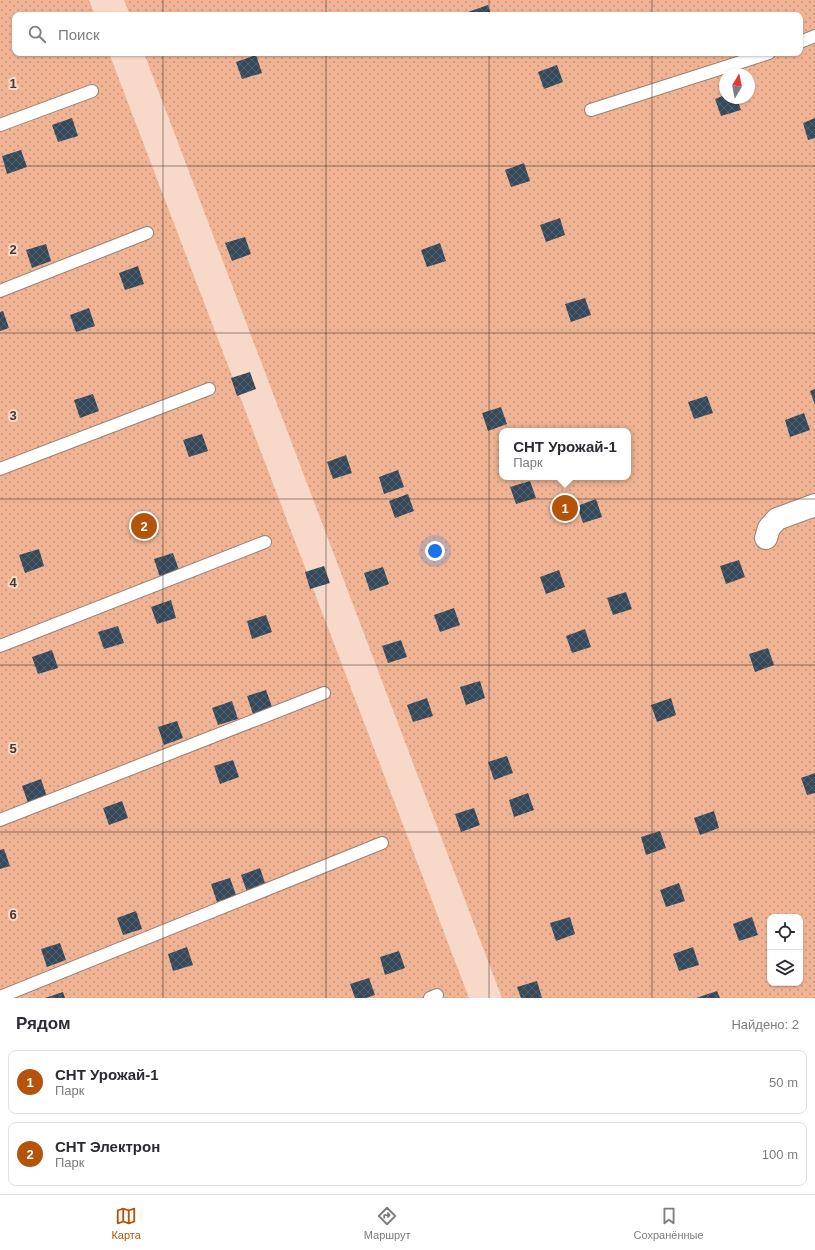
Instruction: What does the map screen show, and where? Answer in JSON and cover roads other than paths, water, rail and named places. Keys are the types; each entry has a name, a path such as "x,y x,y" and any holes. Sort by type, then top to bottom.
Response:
{"street":[{"path":"766,538 768,528 777,519 815,505"}],"lane":[{"path":"803,41 815,36"},
{"path":"591,110 760,56"},
{"path":"0,125 92,90"},
{"path":"0,291 147,233"},
{"path":"0,469 208,389"},
{"path":"0,646 265,542"},
{"path":"0,820 324,693"},
{"path":"0,997 382,843"}],"place":[{"name":"СНТ Урожай-1","path":"565,508"},
{"name":"СНТ Электрон","path":"144,526"}]}
